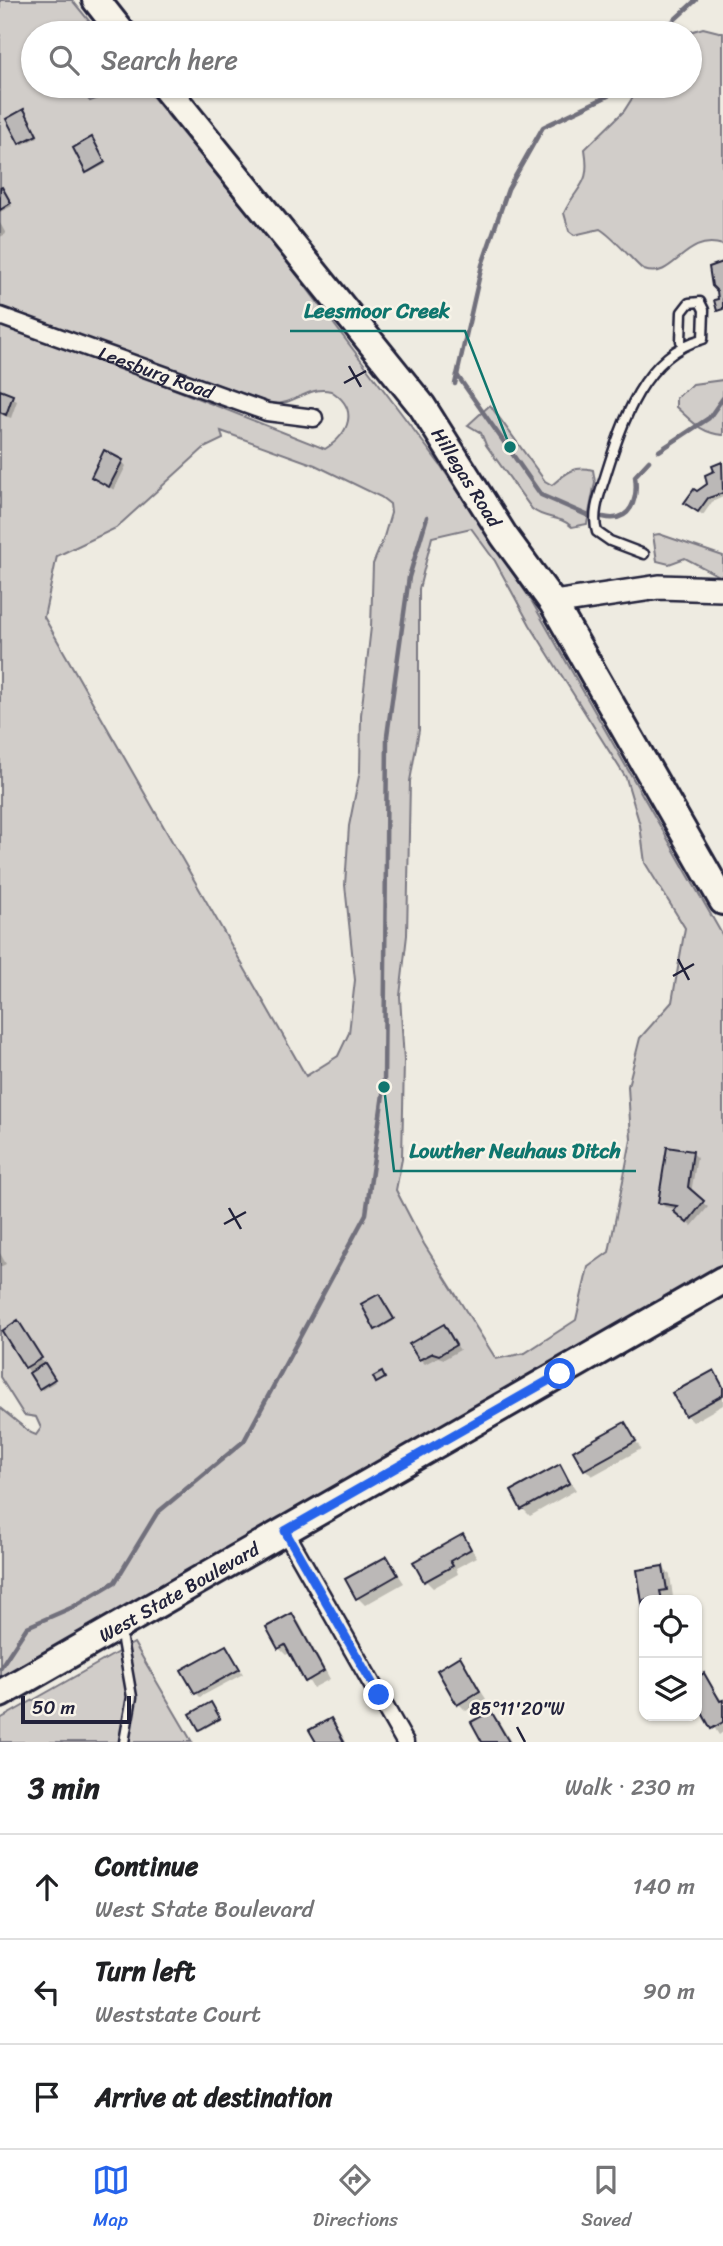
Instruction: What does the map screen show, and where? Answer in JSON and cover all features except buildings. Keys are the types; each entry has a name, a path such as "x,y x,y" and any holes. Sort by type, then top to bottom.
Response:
{"main road":[{"path":"96,0 113,21"},
{"name":"Hillegas Road","path":"174,98 422,406 504,536 553,603 723,901"},
{"path":"553,603 659,587 723,589"},
{"name":"West State Boulevard","path":"0,1694 723,1280"}],"street":[{"name":"Leesburg Road","path":"0,316 267,412 314,418"},
{"path":"285,1531 405,1742"}],"lane":[{"path":"644,554 597,532 596,514 620,428 636,397 674,352 704,339 704,310 700,302 689,303 682,312 681,341"},
{"path":"120,1626 131,1697 124,1742"}],"shaded area":[{"path":"0,0 72,0 89,21 21,21 21,98 87,98 90,101 98,98 154,98 281,254 441,466 531,600 723,936 723,1267 719,1266 0,1683 0,1408 31,1433 36,1435 41,1428 36,1417 24,1415 0,1377 0,325 106,362 325,449 340,436 348,421 346,406 331,391 316,391 288,402 272,404 0,308","holes":["221,431 315,465 381,497 390,504 391,513 373,564 371,627 361,715 360,771 349,826 345,885 355,980 349,1033 338,1056 306,1076 44,617 57,556 116,528 204,448 223,439","471,528 495,561 530,625 626,778 640,825 645,863 685,928 672,1002 640,1038 628,1086 631,1140 609,1252 588,1267 576,1320 525,1353 496,1359 424,1244 396,1190 402,1159 404,1061 400,996 407,935 410,781 419,730 419,589 432,537"]},
{"path":"702,28 723,33 723,245 698,245 664,269 655,272 644,270 600,229 574,235 569,231 564,213 585,178 585,149 624,111 632,98 702,98"},
{"path":"723,380 723,435 697,426 676,407 676,398 693,384"},
{"path":"490,405 545,481 552,485 575,469 593,470 595,482 587,524 572,527 532,509 486,445 481,433 468,425"},
{"path":"659,534 723,556 723,578 685,558 669,564 657,561 653,535"},
{"path":"134,1643 192,1742 0,1742 0,1719"}],"waterway":[{"path":"673,21 696,0"},
{"path":"455,384 482,265 508,189 543,127 604,98"},
{"path":"457,375 541,495 589,516"},
{"path":"659,451 709,418 723,398"},
{"path":"603,517 621,517 627,513 634,500 635,476 649,461"},
{"path":"0,1668 27,1627 73,1607 115,1582 157,1513 244,1441 366,1214 384,1087 387,736 409,577 427,517"}],"place":[{"name":"Leesmoor Creek","path":"510,447"},
{"name":"Lowther Neuhaus Ditch","path":"384,1087"}],"route":[{"path":"379,1695 285,1531 560,1374"}]}
